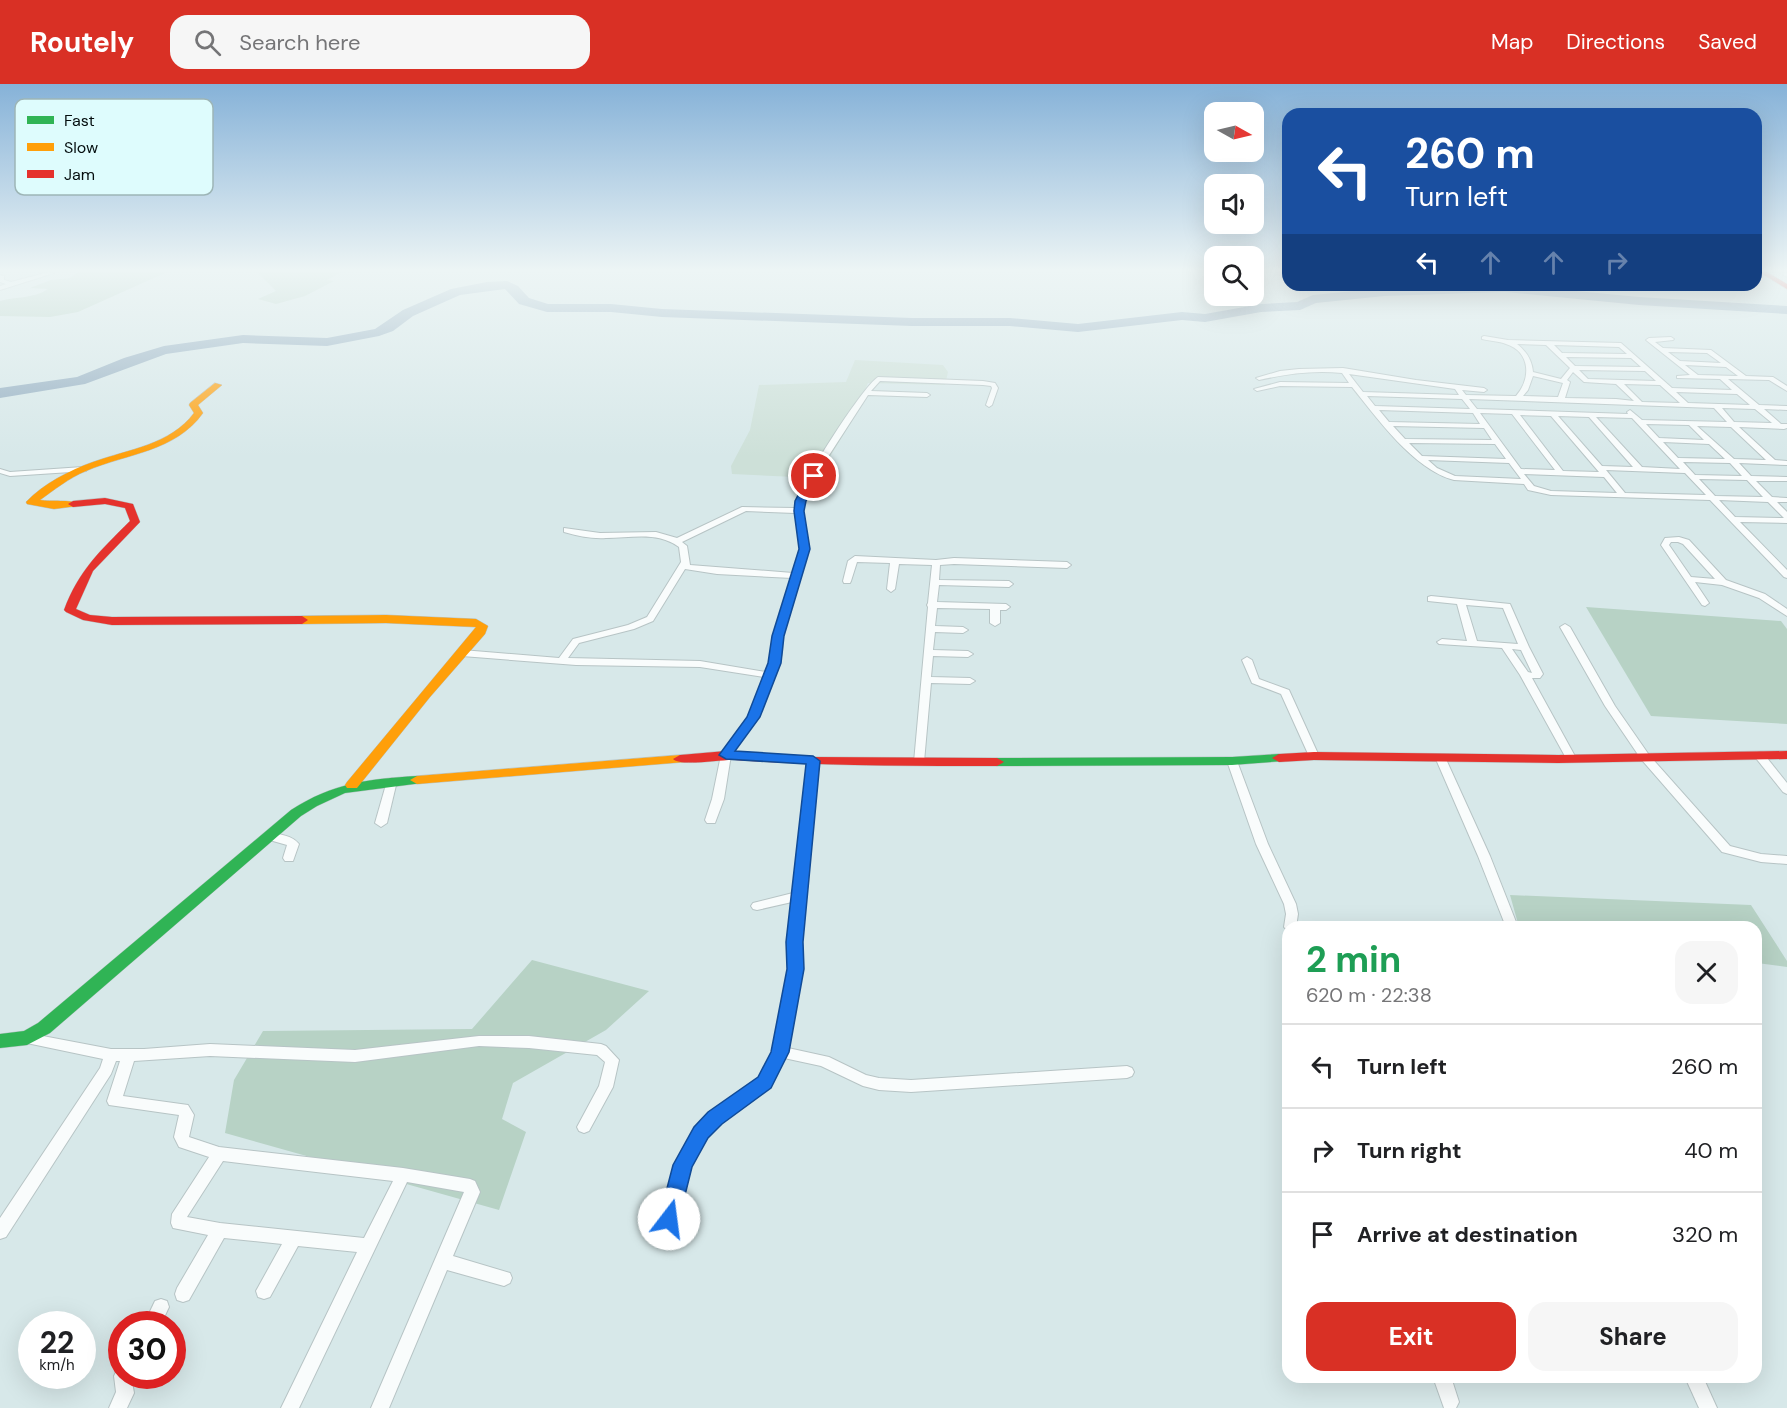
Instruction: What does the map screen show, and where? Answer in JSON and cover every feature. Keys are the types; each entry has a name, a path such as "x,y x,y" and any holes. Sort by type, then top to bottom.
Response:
{"street":[{"path":"1484,338 1508,342 1617,344 1686,405"},
{"path":"1671,339 1648,339 1696,377"},
{"path":"1508,342 1530,363 1531,373 1521,396"},
{"path":"1548,343 1586,381 1662,383"},
{"path":"1662,350 1709,351 1745,378"},
{"path":"1560,355 1632,356"},
{"path":"1679,363 1727,365"},
{"path":"1564,379 1573,368"},
{"path":"1573,368 1647,369"},
{"path":"1259,378 1286,371 1343,370 1405,381 1521,396"},
{"path":"1343,370 1373,408 1421,458 1440,474 1448,477 1525,482"},
{"path":"1531,373 1564,379"},
{"path":"1679,376 1787,378"},
{"path":"1722,378 1784,426 1787,432"},
{"path":"1771,378 1787,389"},
{"path":"711,820 718,799 726,755 754,717 777,654 778,636 804,549 799,511 800,501 820,463 866,393 878,379 993,384 995,388 989,405"},
{"path":"1561,398 1567,381 1564,379"},
{"path":"1257,389 1280,384 1405,381"},
{"path":"1618,382 1641,404"},
{"path":"0,471 10,474 83,469 142,453 168,439 197,417 199,414 194,405 199,398 218,385"},
{"path":"1457,387 1525,482 1535,491 1551,494 1787,500"},
{"path":"1670,390 1739,392"},
{"path":"866,393 927,395"},
{"path":"1361,394 1616,400 1623,404 1787,575"},
{"path":"1623,404 1717,407 1774,463"},
{"path":"1623,404 1787,409"},
{"path":"1373,408 1591,415 1690,423 1784,426"},
{"path":"1515,413 1562,474"},
{"path":"1553,414 1623,495"},
{"path":"1591,415 1640,470"},
{"path":"1690,423 1732,461 1787,519"},
{"path":"1388,424 1485,426"},
{"path":"1657,440 1711,442"},
{"path":"1404,441 1497,442"},
{"path":"1421,458 1511,461"},
{"path":"1677,460 1787,463"},
{"path":"83,469 46,490 31,502 43,506 88,501 123,503 129,506 135,522 106,547 89,567 76,589 70,610 76,614 112,621 386,619 476,623 482,626 482,632 425,694 352,785"},
{"path":"1517,471 1562,474 1640,470 1787,479"},
{"path":"567,530 599,536 642,534 678,541 745,509 799,511"},
{"path":"1732,519 1787,519"},
{"path":"1705,603 1665,545 1668,540 1679,539 1686,542 1723,582"},
{"path":"562,660 576,641 631,627 650,619 684,564 685,550 678,541"},
{"path":"847,581 854,560 1067,565"},
{"path":"891,589 894,561"},
{"path":"919,762 936,563"},
{"path":"684,564 692,568 717,571 796,576"},
{"path":"1688,579 1723,582 1762,596 1787,613"},
{"path":"934,582 1009,584"},
{"path":"1431,599 1505,605 1539,674 1537,676 1525,675"},
{"path":"1461,602 1473,644"},
{"path":"931,604 1006,607"},
{"path":"995,607 995,623"},
{"path":"1565,627 1611,706 1645,757 1726,849 1761,858 1787,860"},
{"path":"930,628 963,630"},
{"path":"1442,642 1524,647"},
{"path":"1505,646 1525,675 1571,758"},
{"path":"462,653 562,660 700,664 768,675"},
{"path":"928,653 968,654"},
{"path":"1247,660 1255,681 1285,692 1314,756"},
{"path":"926,681 970,681"},
{"path":"27,1038 54,1020 316,798 352,785 726,755 813,761 919,762 1232,761 1314,756 1571,758 1787,754"},
{"path":"1760,755 1787,790"},
{"path":"1440,757 1484,856 1510,921"},
{"path":"669,1219 683,1165 701,1132 715,1118 764,1083 780,1052 796,969 795,942 813,761"},
{"path":"1232,761 1262,844 1290,904 1291,921"},
{"path":"381,823 392,781"},
{"path":"270,836 287,840 293,844 289,858"},
{"path":"757,906 800,896"},
{"path":"0,1041 27,1038 111,1055 210,1050 355,1056 479,1041 529,1042 602,1050 612,1060 606,1087 584,1127"},
{"path":"780,1052 824,1060 863,1080 879,1084 911,1086 1127,1072"},
{"path":"0,1232 106,1070 111,1055"},
{"path":"129,1055 114,1101 183,1109 187,1115 182,1140 219,1154 403,1175 466,1184 472,1188 380,1408"},
{"path":"219,1154 180,1214 179,1223 220,1230 369,1246"},
{"path":"290,1408 403,1175"},
{"path":"183,1294 220,1230"},
{"path":"264,1291 294,1237"},
{"path":"443,1261 504,1278"},
{"path":"159,1311 161,1307"},
{"path":"1444,1383 1450,1402"},
{"path":"1697,1383 1708,1408"},
{"path":"118,1408 125,1389"}],"green space":[{"path":"855,360 943,365 948,372 945,385 868,383 847,429 817,478 732,474 731,466 750,430 759,385 846,382"},
{"path":"1586,607 1781,621 1787,629 1787,724 1651,716"},
{"path":"1510,895 1751,905 1761,921 1517,921"},
{"path":"1762,922 1787,961 1787,967 1762,964"},
{"path":"532,960 649,991 606,1030 513,1083 502,1119 526,1132 499,1210 225,1133 234,1080 263,1031 472,1029"}],"waterway":[{"path":"0,393 80,381 164,350 243,339 327,342 370,334"}],"traffic: fast":[{"path":"997,762 1232,761 1279,758"},
{"path":"0,1041 27,1038 44,1028 296,813 326,795 354,786 417,780"}],"traffic: slow":[{"path":"73,504 54,506 31,502 83,469 163,443 178,435 199,413 193,405 218,385"},
{"path":"302,620 386,619 476,623 482,626 481,631 425,694 352,785"},
{"path":"417,780 680,759"}],"traffic: jam":[{"path":"73,504 105,501 129,506 135,522 96,560 82,581 70,610 87,618 112,621 302,620"},
{"path":"680,759 726,755 813,761 997,762"},
{"path":"1279,758 1314,756 1558,759 1787,755"}],"route":[{"path":"669,1219 683,1165 701,1132 715,1118 764,1083 780,1052 796,969 795,942 813,761 726,755 754,717 768,675 772,670 785,609 804,549 799,511 800,501 814,476"}]}
